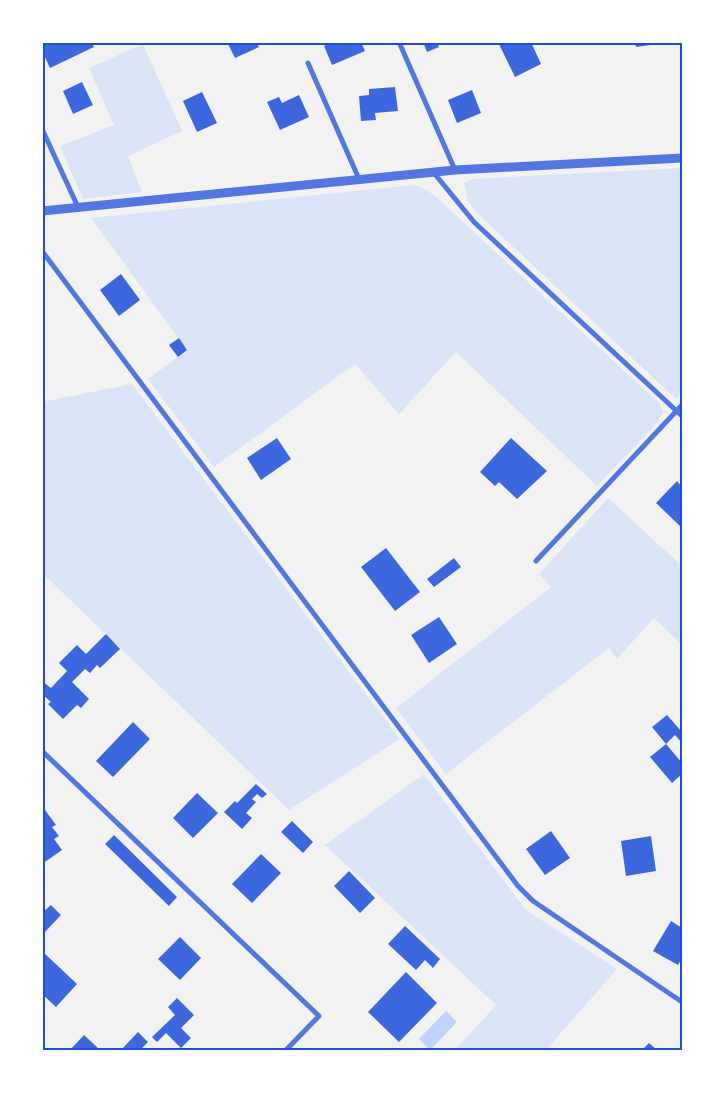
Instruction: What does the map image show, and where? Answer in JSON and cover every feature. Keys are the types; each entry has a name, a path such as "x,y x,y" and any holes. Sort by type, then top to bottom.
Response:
{"street":[{"path":"399,42 455,170"},
{"path":"308,63 359,180"},
{"path":"42,129 78,207"},
{"path":"42,211 455,170 682,158"},
{"path":"434,172 474,222 682,416"},
{"path":"42,250 518,886 533,901 682,1002"},
{"path":"536,561 682,405"},
{"path":"42,751 319,1016 286,1050"}],"shaded area":[{"path":"143,44 182,131 128,156 142,192 83,199 60,146 114,125 89,68"},
{"path":"682,168 682,392 676,399 477,213 468,201 464,183 472,179"},
{"path":"414,185 425,189 435,196 660,404 663,412 659,421 597,486 456,352 399,414 355,364 214,467 148,379 187,350 91,218"},
{"path":"132,384 400,739 289,810 43,574 42,402"},
{"path":"608,498 682,566 682,645 654,618 617,659 609,648 446,774 396,708 551,587 539,574"},
{"path":"424,774 526,910 617,969 546,1050 455,1050 496,1005 325,845"}],"water":[{"path":"446,1011 457,1022 430,1050 419,1039"}],"building":[{"path":"42,42 92,42 94,47 50,68 42,51"},
{"path":"227,42 256,42 259,47 235,58"},
{"path":"332,42 361,42 365,51 332,65 324,46"},
{"path":"423,42 437,42 439,47 427,52"},
{"path":"498,42 531,42 541,64 515,77"},
{"path":"635,42 650,42 650,45 636,47"},
{"path":"82,82 93,105 73,114 63,91"},
{"path":"395,87 398,111 375,113 376,120 361,121 359,96 369,95 369,89"},
{"path":"472,90 481,113 457,123 448,100"},
{"path":"202,92 217,123 197,132 183,101"},
{"path":"299,95 309,117 280,130 267,102 279,97 282,103"},
{"path":"121,274 140,300 119,316 100,290"},
{"path":"179,338 187,350 178,357 169,345"},
{"path":"277,438 291,459 261,480 247,458"},
{"path":"511,438 547,471 517,499 499,482 495,486 480,472"},
{"path":"677,481 682,487 682,528 656,503"},
{"path":"386,548 420,592 395,611 361,567"},
{"path":"454,558 461,567 434,587 427,579"},
{"path":"439,617 457,644 429,663 411,635"},
{"path":"106,634 120,649 100,668 97,665 90,673 85,669 72,682 89,699 81,708 77,705 63,719 48,704 51,702 42,694 42,681 51,688 67,671 59,663 77,645 86,654"},
{"path":"667,715 682,732 682,743 675,735 666,744 652,727"},
{"path":"133,722 150,739 113,777 96,761"},
{"path":"666,744 682,763 682,774 672,783 650,757"},
{"path":"256,784 267,794 262,798 257,794 252,799 256,802 246,813 252,818 242,829 224,812 235,801 237,803"},
{"path":"197,793 218,813 193,838 173,818"},
{"path":"45,810 56,825 52,827 59,836 54,839 62,850 42,864 42,813"},
{"path":"292,821 313,842 303,853 281,832"},
{"path":"551,831 570,858 545,875 526,849"},
{"path":"114,835 177,897 169,906 105,844"},
{"path":"651,836 656,871 626,876 621,841"},
{"path":"261,854 281,873 252,903 232,884"},
{"path":"349,871 375,898 360,913 334,886"},
{"path":"51,905 61,915 44,933 42,913"},
{"path":"671,921 682,928 682,958 678,965 653,951"},
{"path":"405,926 440,959 433,968 425,960 416,970 388,944"},
{"path":"180,937 201,958 180,980 158,959"},
{"path":"42,951 77,984 56,1007 42,994"},
{"path":"406,972 437,1003 399,1042 368,1012"},
{"path":"177,998 194,1015 181,1028 191,1038 181,1048 166,1033 157,1042 152,1037 175,1015 168,1007"},
{"path":"138,1032 148,1042 140,1050 126,1050 123,1048"},
{"path":"84,1035 100,1050 70,1050"},
{"path":"649,1043 657,1050 642,1050"}]}
